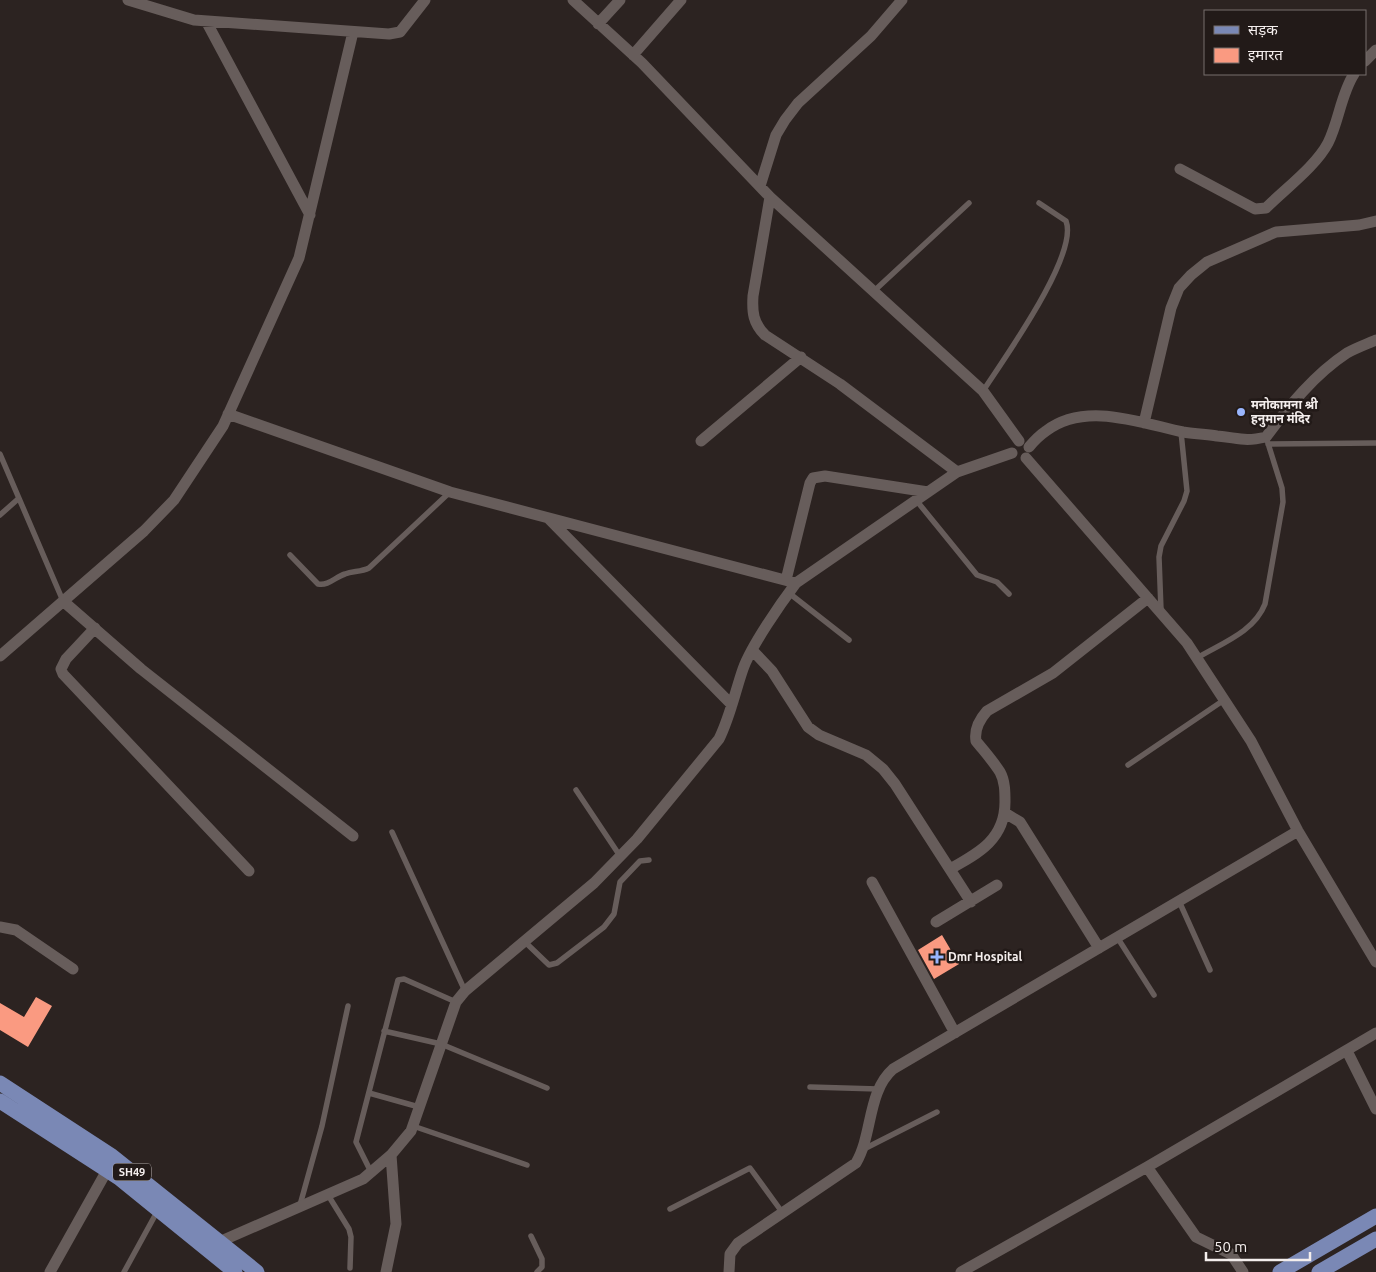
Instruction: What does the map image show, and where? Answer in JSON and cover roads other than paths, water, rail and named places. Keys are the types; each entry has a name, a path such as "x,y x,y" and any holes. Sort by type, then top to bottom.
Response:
{"main road":[{"name":"SH49","path":"0,1083 219,1242 257,1272"},
{"name":"SH49","path":"0,1101 111,1164 158,1210 235,1272"},
{"path":"1280,1272 1376,1216"},
{"path":"1319,1272 1376,1239"}],"street":[{"path":"128,0 194,20 388,34 400,32 425,0"},
{"path":"163,11 169,0"},
{"path":"573,0 633,55 770,197 983,391 1025,449 1197,658 1251,741 1298,832 1376,962"},
{"path":"598,24 620,0"},
{"path":"633,55 681,0"},
{"path":"760,186 776,135 785,120 798,103 871,36 902,0"},
{"path":"206,21 310,215"},
{"path":"0,656 144,531 174,500 223,426 300,258 353,32"},
{"path":"1366,60 1376,50"},
{"path":"1180,169 1256,210 1266,208 1320,155 1332,134 1349,82 1353,75"},
{"path":"770,197 752,309 756,326 765,335 801,357 957,472"},
{"path":"1144,423 1171,308 1180,288 1191,275 1207,262 1276,232 1359,225 1376,221"},
{"path":"228,414 450,492 791,581 957,472 1012,453 1018,460 1025,449 1046,430 1076,418 1104,416 1181,432 1248,441 1267,440 1283,415 1331,365 1349,352 1376,340"},
{"path":"701,441 801,357"},
{"path":"219,1242 363,1179 391,1155 413,1126 456,1002 465,991 594,882 637,839 719,739 744,667 789,593 813,478 825,476 928,492"},
{"path":"548,518 732,705"},
{"path":"950,869 992,842 1000,830 1005,813 1005,788 1001,773 976,741 976,727 980,719 987,711 1053,673 1148,598"},
{"path":"63,601 141,669 353,836"},
{"path":"95,628 66,659 61,669 63,674 249,870"},
{"path":"753,651 772,671 808,727 819,735 866,755 883,769 895,784 971,902"},
{"path":"1005,813 1020,822 1099,948"},
{"path":"729,1272 730,1254 738,1243 782,1212 846,1172 856,1163 864,1149 878,1089 884,1077 893,1069 1298,832"},
{"path":"872,882 955,1033"},
{"path":"936,922 997,885"},
{"path":"0,927 16,930 73,969"},
{"path":"961,1272 1147,1167 1376,1033"},
{"path":"1347,1051 1376,1108"},
{"path":"386,1272 396,1224 391,1155"},
{"path":"50,1272 111,1164"},
{"path":"1147,1167 1196,1237 1231,1254 1243,1272"}],"lane":[{"path":"874,291 969,203"},
{"path":"983,391 1054,278 1068,237 1066,221 1039,203"},
{"path":"1161,612 1160,546 1184,501 1187,491 1181,432"},
{"path":"1197,658 1251,626 1260,616 1265,604 1283,502 1282,488 1267,440 1375,443"},
{"path":"0,454 63,601"},
{"path":"290,555 318,584 323,585 347,573 362,571 369,568 450,492"},
{"path":"0,515 18,499"},
{"path":"916,500 977,574 997,582 1009,594"},
{"path":"789,593 849,640"},
{"path":"1128,765 1224,700"},
{"path":"576,790 620,856"},
{"path":"392,832 465,991"},
{"path":"524,941 543,962 549,965 557,963 604,927 614,914 620,882 640,861 649,860"},
{"path":"1179,901 1210,970"},
{"path":"1117,937 1154,995"},
{"path":"371,1172 356,1142 384,1031 400,978 456,1002"},
{"path":"300,1205 322,1126 348,1006"},
{"path":"384,1031 441,1044 547,1088"},
{"path":"810,1087 878,1089"},
{"path":"369,1093 419,1107"},
{"path":"864,1149 937,1112"},
{"path":"413,1126 527,1165"},
{"path":"670,1209 750,1168 782,1212"},
{"path":"328,1195 349,1229 351,1237 350,1268"},
{"path":"124,1272 158,1210"},
{"path":"531,1236 542,1259 542,1267 537,1272"}],"place":[{"name":"मनोकामना श्री हनुमान मंदिर","path":"1241,412"},
{"name":"Dmr Hospital","path":"937,957"}]}
